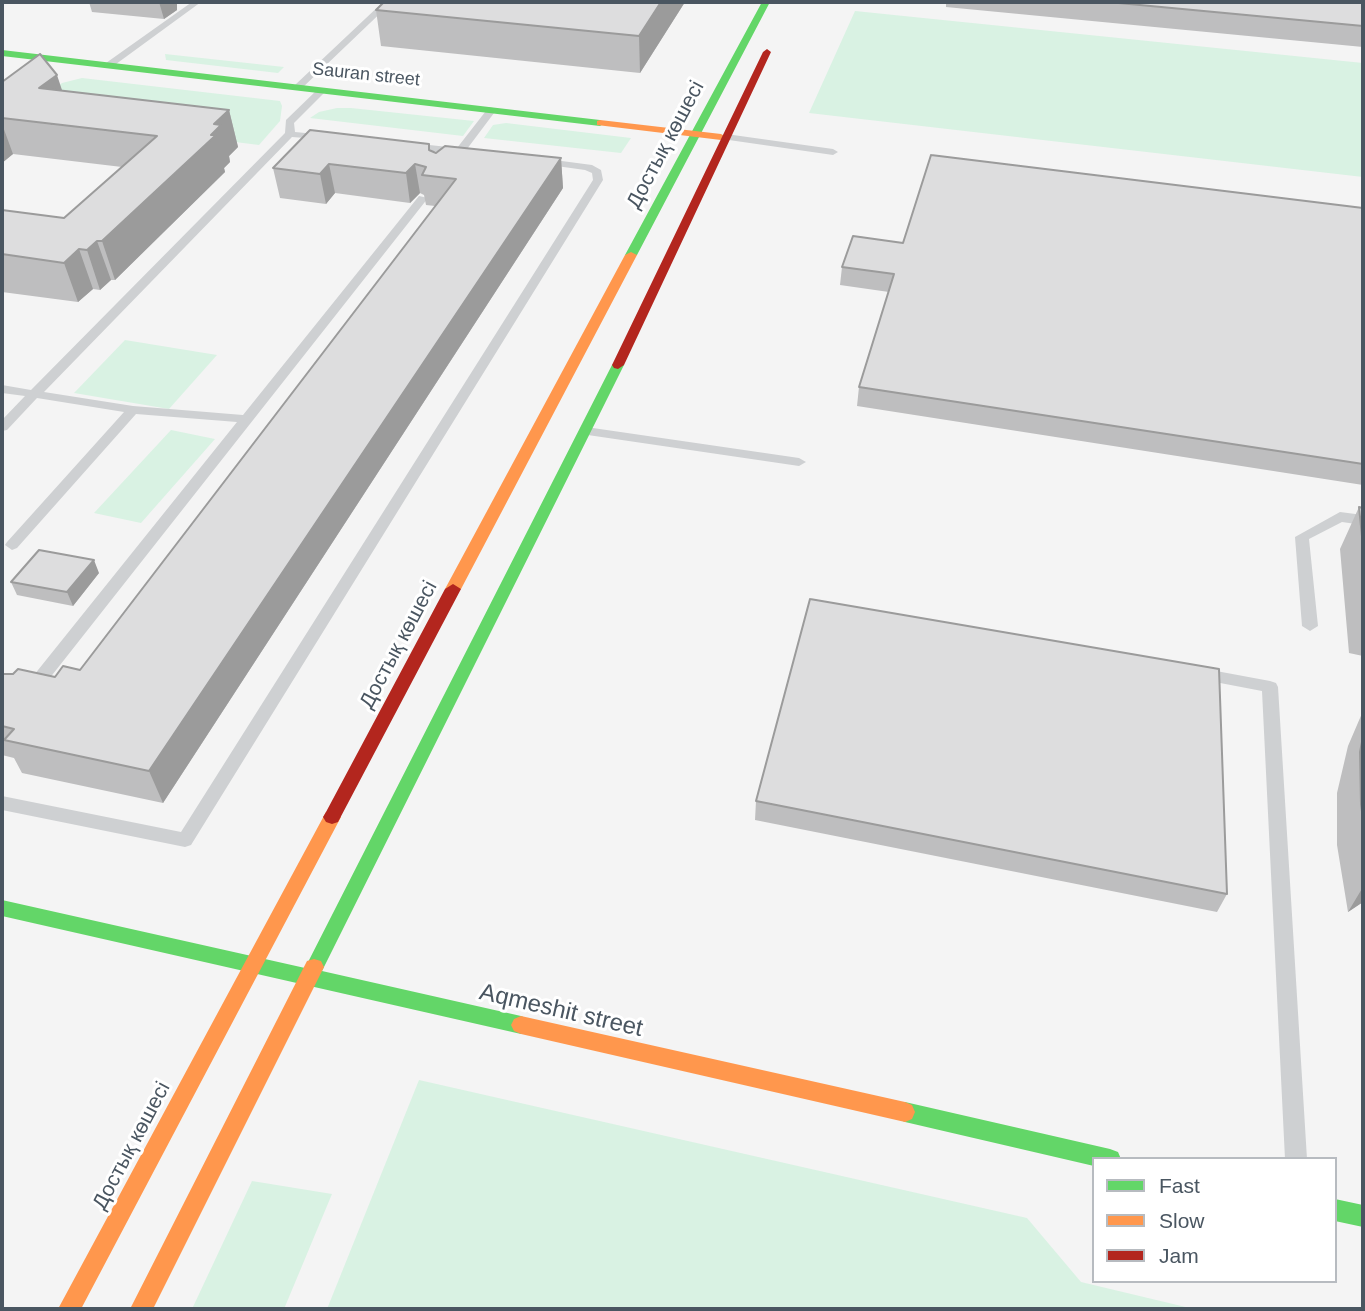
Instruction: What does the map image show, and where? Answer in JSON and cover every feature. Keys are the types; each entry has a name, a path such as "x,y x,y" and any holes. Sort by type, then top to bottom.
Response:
{"street":[{"name":"Достық көшесі","path":"69,1309 766,2"},
{"path":"141,1309 586,431 776,33"},
{"name":"Sauran street","path":"2,53 55,64 109,65 726,137"},
{"name":"Aqmeshit street","path":"2,908 1101,1157"},
{"path":"1337,1210 1363,1216"}],"lane":[{"path":"109,65 197,2"},
{"path":"298,87 387,2"},
{"path":"2,427 290,134 289,122 322,90"},
{"path":"446,169 467,152 492,109"},
{"path":"290,134 342,139"},
{"path":"726,137 833,152"},
{"path":"395,145 467,152"},
{"path":"2,803 185,840 598,180 597,172 588,167 524,159"},
{"path":"24,700 423,198"},
{"path":"2,389 133,410 247,419"},
{"path":"12,545 133,410"},
{"path":"586,431 799,462"},
{"path":"1310,626 1302,537 1340,517 1363,520"},
{"path":"1188,672 1270,687 1296,1157"}],"green space":[{"path":"855,11 1363,63 1363,177 809,113"},
{"path":"165,54 284,67 278,73 166,60"},
{"path":"82,78 280,101 280,121 259,145 20,115 62,83"},
{"path":"337,108 474,121 463,136 310,118 319,112"},
{"path":"506,123 631,138 621,153 484,138 493,125"},
{"path":"125,340 217,355 169,409 74,393"},
{"path":"171,430 215,439 141,523 94,513"},
{"path":"419,1080 1027,1218 1081,1282 1194,1309 327,1309"},
{"path":"252,1181 332,1194 284,1309 192,1309"}],"building":[{"path":"384,2 661,2 639,36 376,10"},
{"path":"1108,2 1363,2 1363,26"},
{"path":"40,54 57,75 39,88 229,110 214,124 221,125 211,135 216,135 102,241 97,241 87,250 79,249 64,263 2,254 2,210 64,218 157,136 2,118 2,82"},
{"path":"310,130 429,144 429,150 436,153 445,146 561,158 149,771 4,740 14,729 2,726 2,674 13,674 18,669 55,677 63,666 80,670 456,179 422,175 426,167 415,164 406,173 329,164 320,174 273,168"},
{"path":"931,155 1363,208 1363,464 859,387 894,274 842,267 853,236 903,243"},
{"path":"1359,507 1363,508 1363,546"},
{"path":"39,550 94,560 67,592 11,582"},
{"path":"810,599 1219,669 1227,894 756,801"},
{"path":"1363,737 1363,819 1360,752"}],"traffic: fast":[{"path":"631,255 766,2"},
{"path":"2,53 600,123"},
{"path":"314,967 618,365"},
{"path":"2,908 521,1025"},
{"path":"905,1112 1101,1157"},
{"path":"1337,1210 1363,1216"}],"traffic: slow":[{"path":"600,123 721,137"},
{"path":"453,589 631,255"},
{"path":"69,1309 332,817"},
{"path":"141,1309 314,967"},
{"path":"521,1025 905,1112"}],"traffic: jam":[{"path":"618,365 767,52"},
{"path":"332,817 453,589"}]}
